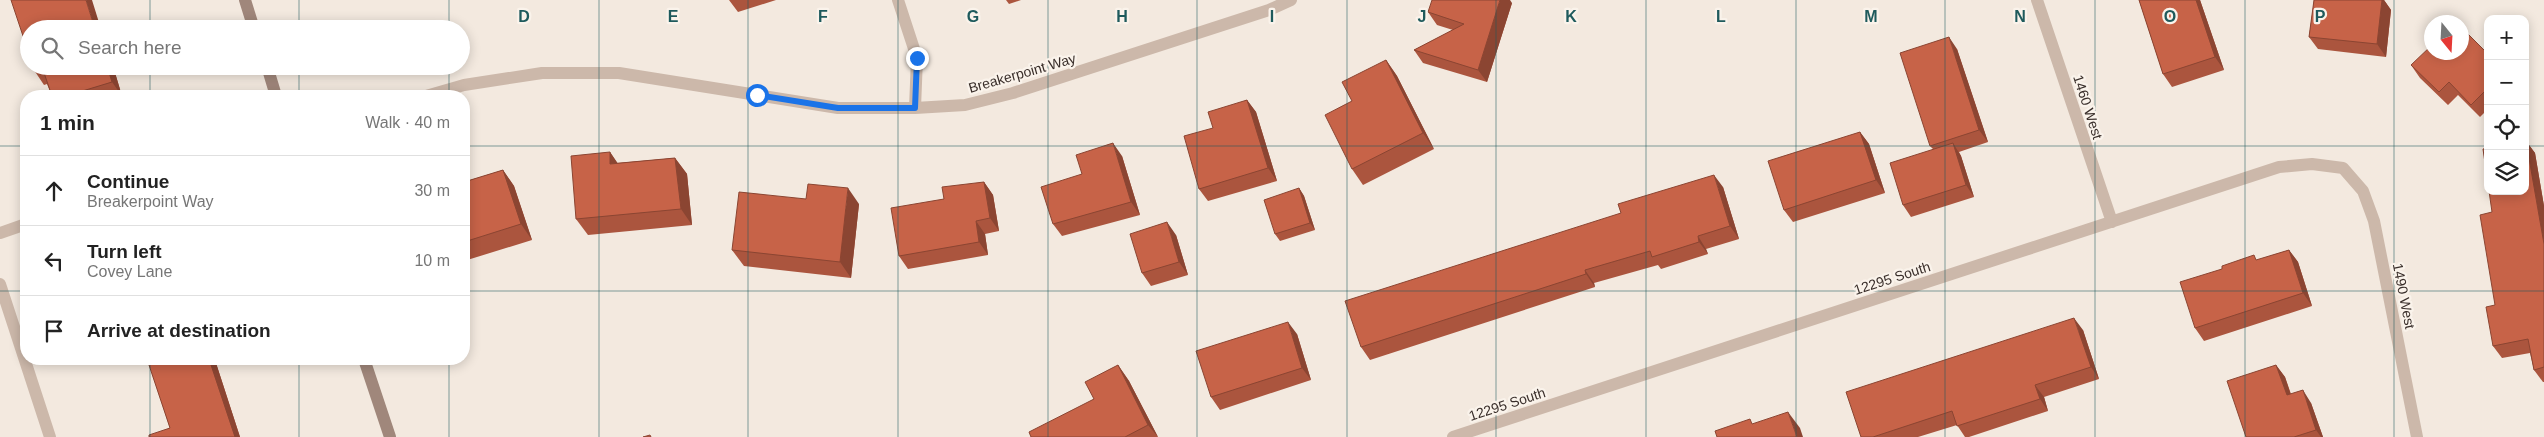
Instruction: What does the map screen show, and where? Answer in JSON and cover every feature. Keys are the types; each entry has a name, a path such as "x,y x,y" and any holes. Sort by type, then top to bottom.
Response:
{"street":[{"path":"245,0 251,20"},
{"path":"898,0 917,58 915,108"},
{"name":"Breakerpoint Way","path":"447,90 464,85 542,74 618,73 838,108 915,108 965,105 1013,94 1269,10 1291,0"},
{"name":"1460 West","path":"2037,0 2112,222"},
{"path":"269,75 274,90"},
{"name":"12295 South","path":"1453,437 2280,167 2312,164 2343,168"},
{"name":"1490 West","path":"2343,168 2363,192 2374,221 2417,437"},
{"path":"0,232 20,226"},
{"path":"0,284 20,345"},
{"path":"26,365 50,437"},
{"path":"366,365 390,437"}],"building":[{"path":"11,0 86,0 92,20 20,20 20,27"},
{"path":"1432,0 1500,0 1478,70 1414,50 1464,24 1428,12"},
{"path":"2139,0 2196,0 2215,57 2163,74"},
{"path":"2314,0 2382,0 2377,44 2309,37"},
{"path":"2469,35 2484,50 2484,92 2471,105 2449,82 2439,92 2411,65 2424,53 2424,60 2469,60"},
{"path":"1949,37 1979,130 1930,146 1900,53"},
{"path":"1386,60 1423,133 1352,169 1325,115 1352,101 1342,82"},
{"path":"45,75 110,75 112,82 86,90 50,90"},
{"path":"1247,100 1268,168 1199,189 1184,136 1213,128 1208,112"},
{"path":"1860,132 1876,180 1784,210 1768,161"},
{"path":"1113,143 1131,202 1053,224 1041,187 1082,174 1076,155"},
{"path":"1953,143 1966,185 1903,205 1890,163"},
{"path":"610,152 610,164 675,158 681,209 576,219 571,156"},
{"path":"2529,158 2544,244 2544,367 2534,370 2528,339 2493,346 2486,307 2495,305 2480,215 2492,212 2490,195 2529,195"},
{"path":"503,170 521,224 470,240 470,180"},
{"path":"1714,175 1730,226 1698,236 1699,242 1652,257 1650,251 1585,270 1586,274 1361,347 1345,301 1621,213 1618,204"},
{"path":"984,182 990,218 976,221 979,242 899,256 891,208 944,199 942,187"},
{"path":"808,184 848,188 840,262 732,250 739,192 806,199"},
{"path":"1299,188 1310,223 1275,234 1264,200"},
{"path":"1167,222 1179,262 1142,273 1130,234"},
{"path":"2289,250 2303,293 2195,328 2180,282 2222,269 2222,266 2254,255 2256,260"},
{"path":"2074,318 2091,367 2035,385 2040,399 1957,426 1952,411 1873,437 1861,437 1846,392"},
{"path":"1288,322 1302,368 1211,397 1196,351"},
{"path":"149,365 211,365 235,437 149,437 149,435 170,428"},
{"path":"1118,365 1148,425 1125,437 1031,437 1029,432 1094,399 1085,382"},
{"path":"2276,365 2287,395 2303,390 2316,430 2294,437 2246,437 2227,381"},
{"path":"1788,412 1797,437 1717,437 1715,431 1750,419 1752,424"}],"route":[{"path":"757,95 838,108 915,108 917,58"}]}
